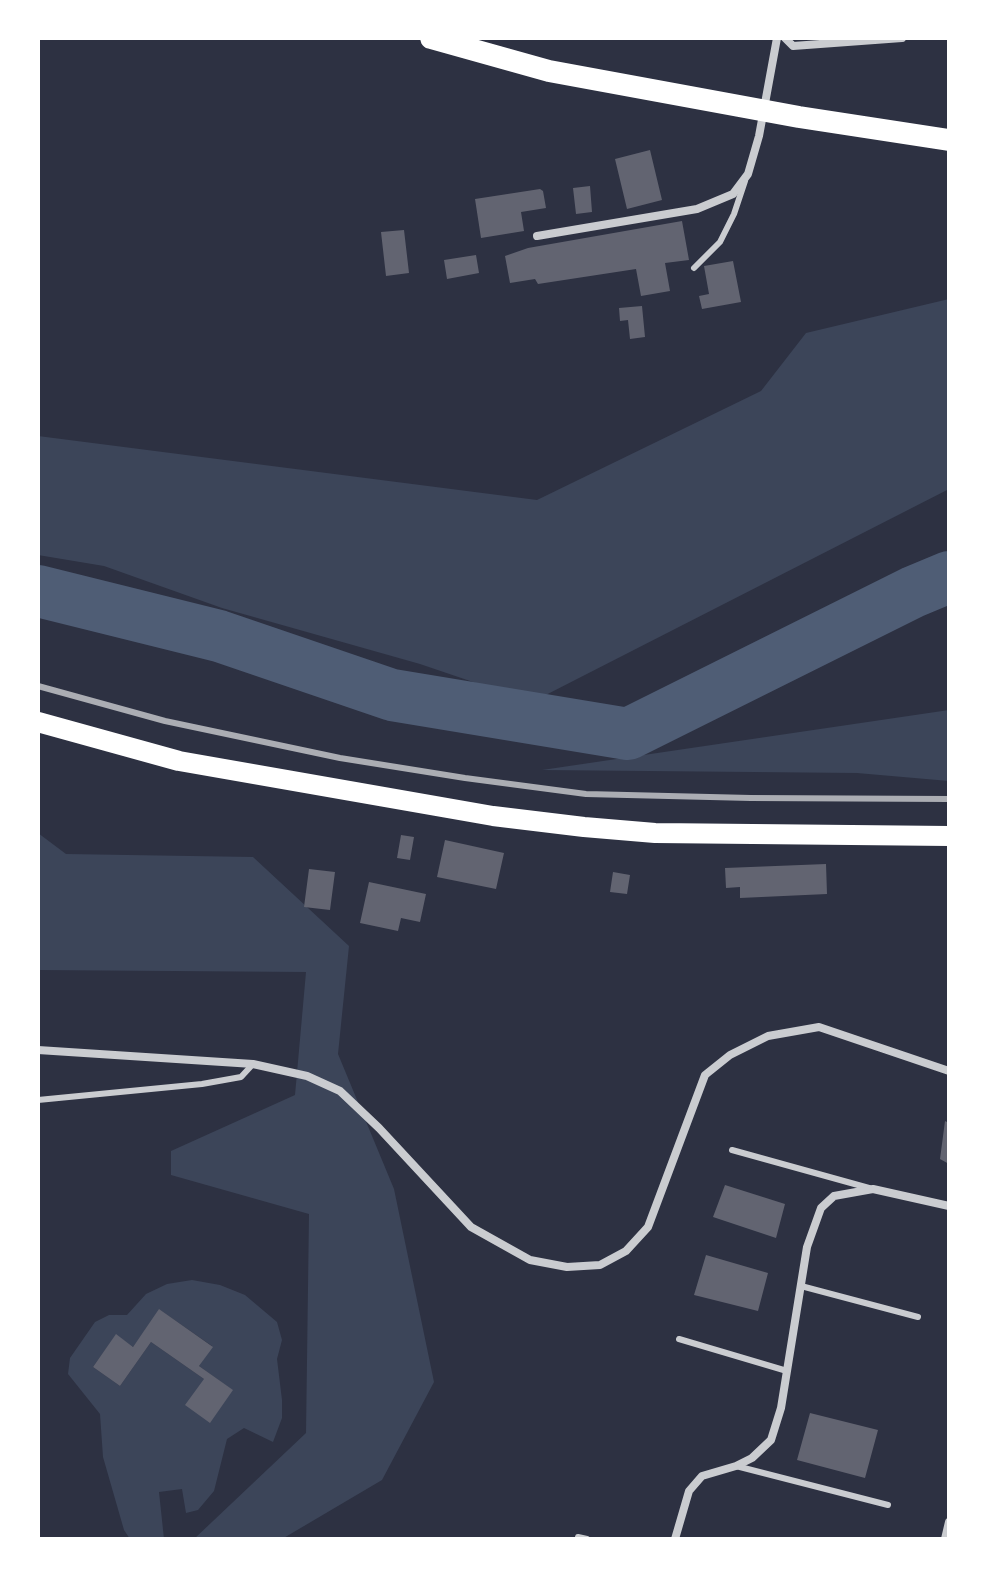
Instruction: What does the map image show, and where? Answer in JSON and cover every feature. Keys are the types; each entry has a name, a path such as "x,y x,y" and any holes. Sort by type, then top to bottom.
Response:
{"highway":[{"path":"431,38 549,71 799,117 949,140"}],"main road":[{"path":"38,722 179,761 508,818 655,833 949,836"}],"street":[{"path":"537,236 697,209 733,194 748,174 759,136 777,38"},
{"path":"785,38 793,46 902,38"},
{"path":"38,1050 253,1064 307,1076 340,1091 379,1128 471,1227 530,1260 567,1267 600,1265 626,1251 648,1227 705,1075 730,1055 768,1036 819,1027 949,1071"},
{"path":"675,1539 689,1491 702,1476 752,1458 771,1440 781,1408 807,1247 821,1208 834,1196 873,1189 949,1206"},
{"path":"945,1539 949,1522"}],"lane":[{"path":"694,268 720,242 748,174"},
{"path":"38,1100 202,1084 241,1077 253,1064"},
{"path":"732,1150 873,1189"},
{"path":"801,1286 918,1317"},
{"path":"679,1339 787,1371"},
{"path":"736,1466 888,1505"},
{"path":"578,1537 587,1539"}],"shaded area":[{"path":"949,299 949,489 532,702 420,664 222,608 104,566 38,555 38,436 537,500 761,391 806,333"},
{"path":"949,710 949,781 857,773 542,770"},
{"path":"38,833 66,854 253,857 349,946 338,1054 394,1189 434,1382 382,1480 282,1539 194,1539 306,1433 309,1214 171,1175 171,1151 295,1095 306,972 38,970"},
{"path":"192,1280 220,1285 245,1295 277,1322 282,1340 277,1359 282,1418 273,1442 244,1428 227,1439 214,1491 198,1510 186,1513 182,1489 159,1492 164,1539 130,1539 124,1530 103,1457 100,1414 68,1374 70,1358 95,1322 109,1315 127,1315 146,1294 167,1284","holes":["160,1310 212,1346 199,1366 232,1390 210,1422 204,1379 151,1342 120,1386 93,1367 116,1335 133,1347"]}],"building":[{"path":"650,150 662,200 627,209 615,159"},
{"path":"590,186 592,212 576,214 573,188"},
{"path":"540,189 546,208 521,212 524,231 481,238 475,199"},
{"path":"682,221 689,260 665,263 670,291 641,296 636,269 538,284 535,279 510,283 505,256 528,248"},
{"path":"404,230 409,273 386,276 381,232"},
{"path":"476,255 479,273 447,279 444,260"},
{"path":"733,261 741,302 702,309 699,296 709,294 704,266"},
{"path":"642,306 645,337 630,339 628,320 620,321 619,308"},
{"path":"401,835 414,837 410,860 397,858"},
{"path":"445,840 504,853 496,889 437,877"},
{"path":"826,864 827,894 740,898 740,887 726,888 725,868"},
{"path":"309,869 335,872 330,910 304,907"},
{"path":"613,872 630,875 627,894 610,892"},
{"path":"369,882 426,894 420,922 401,918 398,931 360,923"},
{"path":"945,1121 949,1123 949,1164 940,1159"},
{"path":"725,1185 785,1204 776,1238 713,1217"},
{"path":"706,1255 768,1273 758,1311 694,1295"},
{"path":"159,1309 213,1347 199,1366 233,1390 210,1423 185,1405 204,1379 151,1342 120,1386 93,1367 116,1334 133,1347"},
{"path":"810,1413 878,1430 865,1478 797,1460"}],"waterway":[{"path":"38,591 219,636 392,695 628,734 949,577"}],"railway":[{"path":"38,686 165,721 340,758 586,794 949,799"}]}
